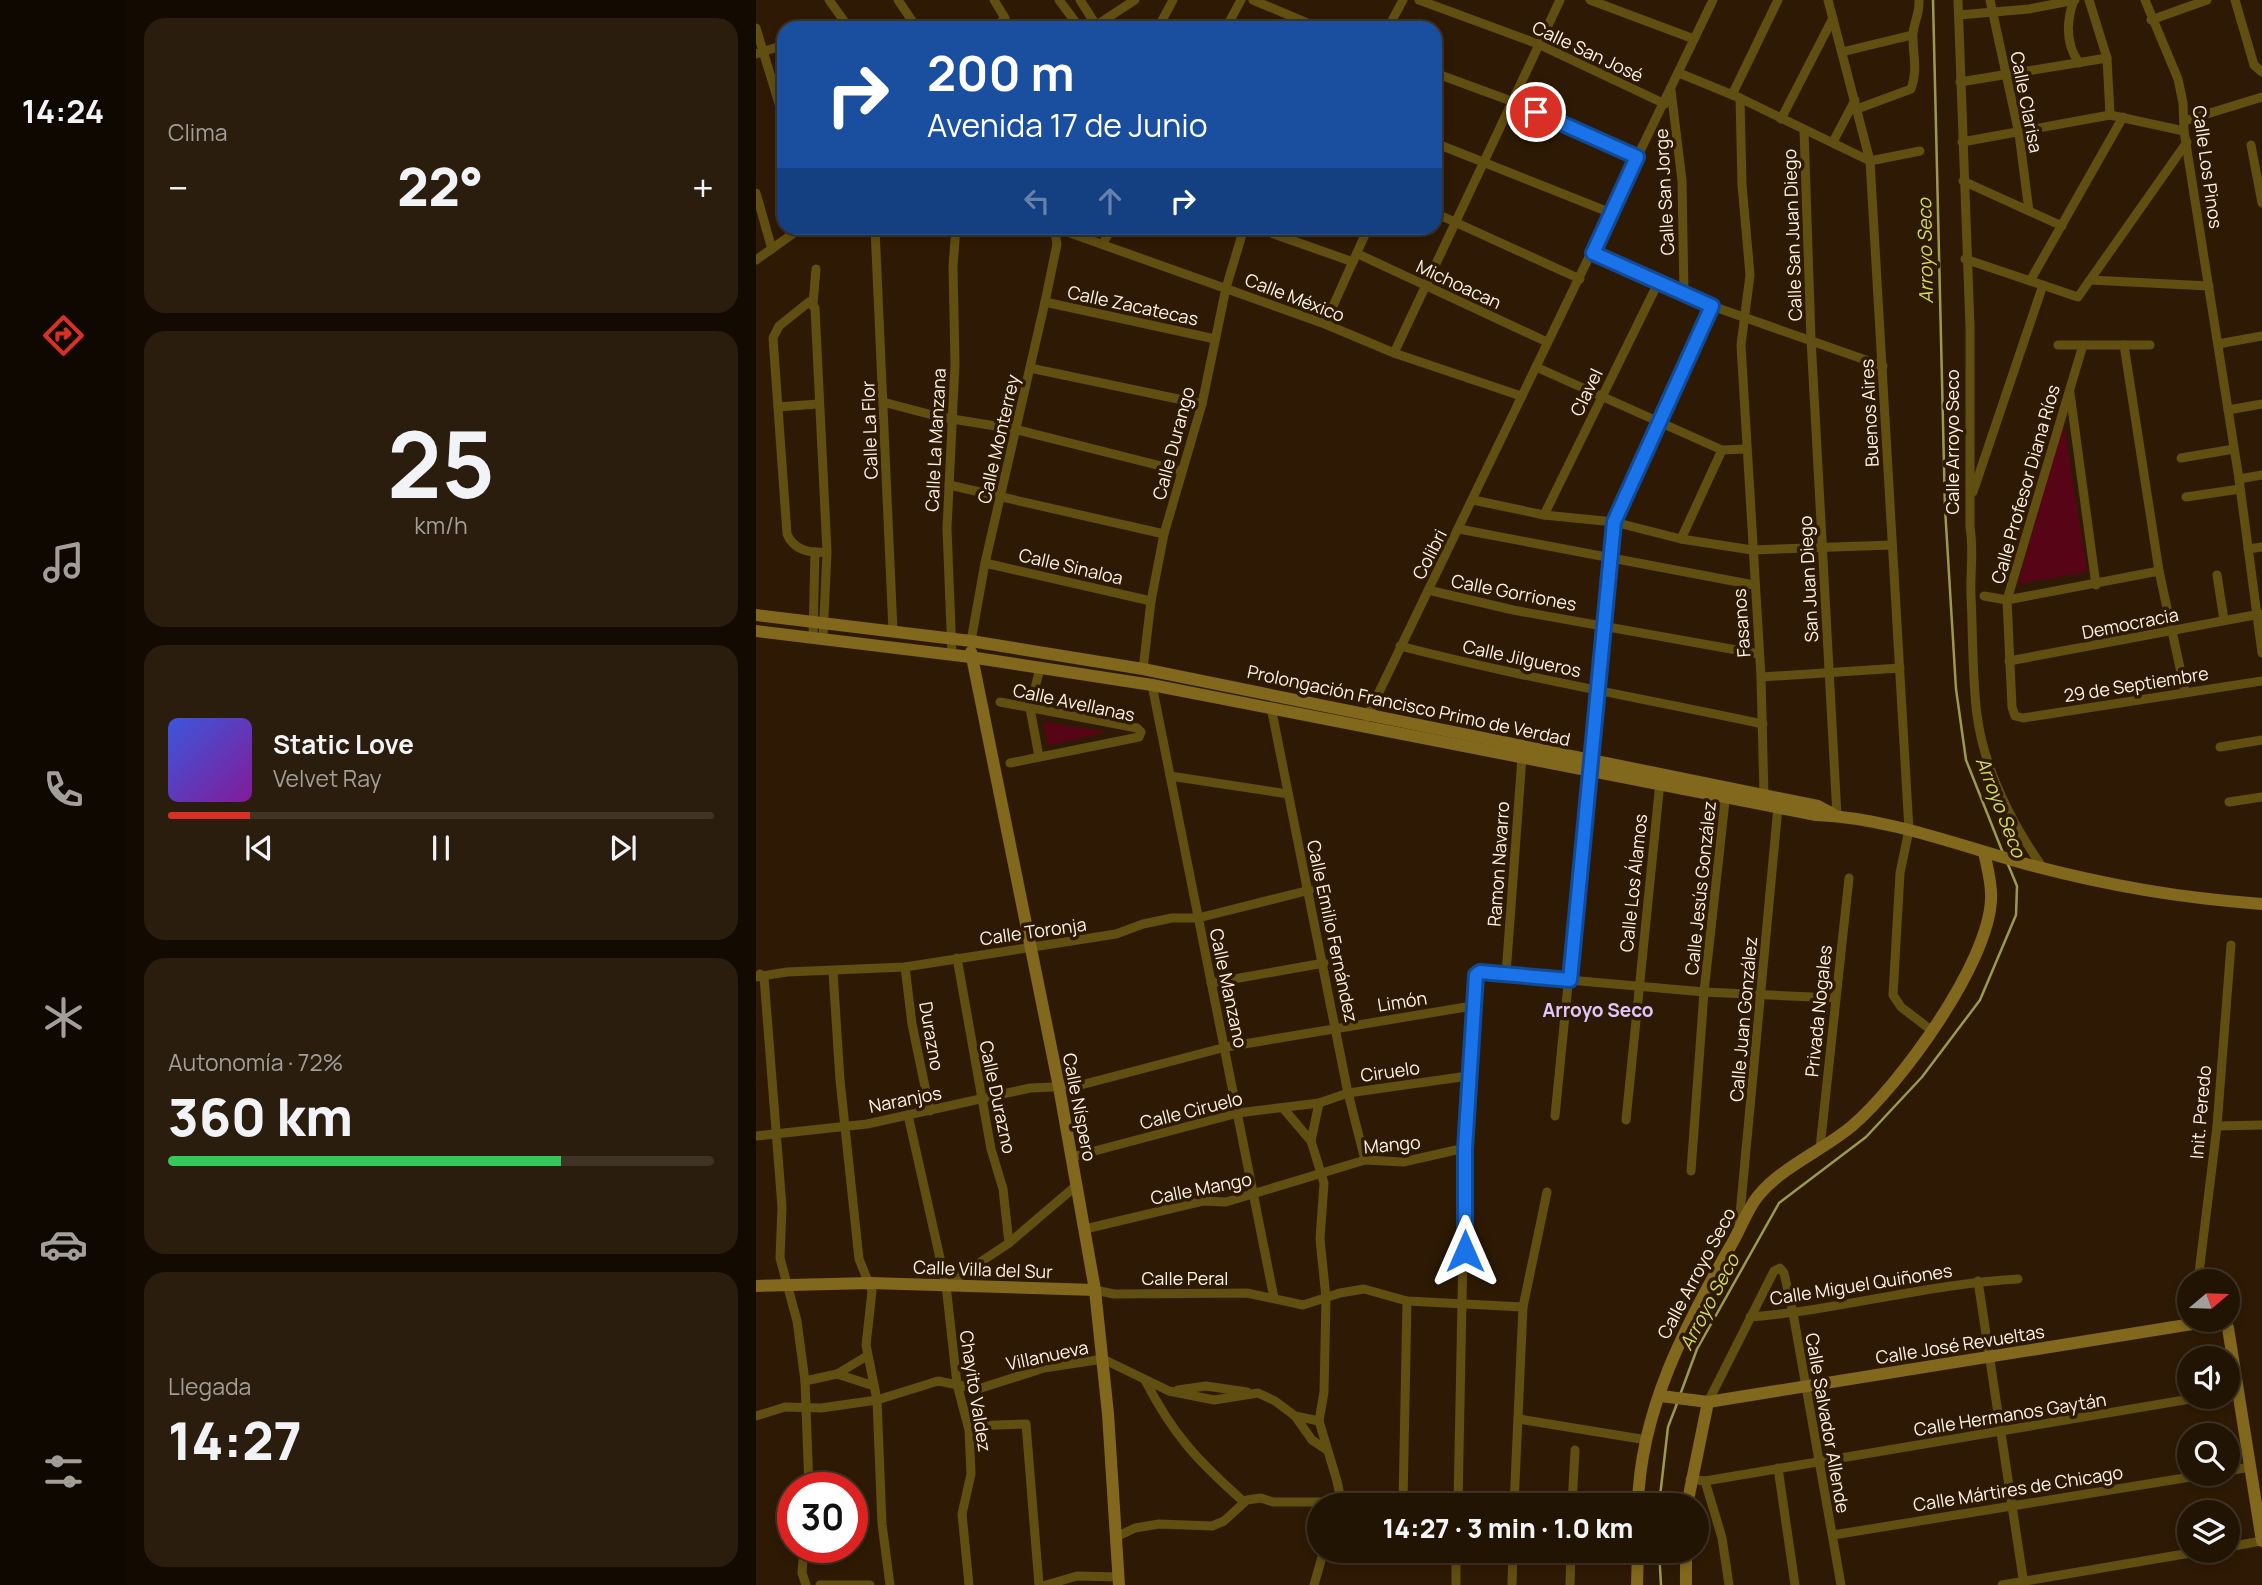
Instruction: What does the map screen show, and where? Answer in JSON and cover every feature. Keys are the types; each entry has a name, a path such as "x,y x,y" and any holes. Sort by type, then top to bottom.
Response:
{"street":[{"path":"829,0 844,21"},
{"path":"898,0 913,21"},
{"path":"994,0 1005,18 1002,21"},
{"path":"1059,0 1075,21"},
{"path":"1080,0 1092,21"},
{"path":"1104,21 1135,0"},
{"path":"1162,21 1173,0"},
{"path":"1230,21 1241,0"},
{"path":"1253,0 1302,21"},
{"path":"1392,21 1403,0"},
{"name":"Calle San José","path":"1419,0 1538,44 1665,104"},
{"path":"1394,354 1423,285 1485,161 1559,0"},
{"path":"1590,0 1694,39"},
{"name":"Colibri","path":"1366,719 1713,0"},
{"path":"1736,97 1778,0"},
{"name":"Buenos Aires","path":"1828,0 1870,161 1909,830 1900,873 1893,995 1909,1015 1931,1031"},
{"path":"1833,142 1856,104 1911,89 1915,61 1912,35 1920,13 1919,0"},
{"name":"Calle Arroyo Seco","path":"1958,0 1972,495 1970,527 1974,548 1970,587 1978,718 1991,768 2006,804 2043,868"},
{"name":"Calle Clarisa","path":"1990,0 2019,134 2029,211"},
{"path":"1959,15 1993,14 2074,0 2068,18 2068,39 2079,63"},
{"path":"2090,0 2107,58 2110,115"},
{"name":"Calle Los Pinos","path":"2145,0 2151,20 2178,79 2240,484 2262,653"},
{"path":"2151,20 2207,0"},
{"path":"2235,0 2254,65 2262,72"},
{"path":"1781,119 1833,18"},
{"path":"756,28 760,53 777,100"},
{"path":"1842,52 1912,35"},
{"path":"760,53 777,47"},
{"path":"1960,82 2107,58"},
{"path":"1679,73 1870,161 1920,151"},
{"path":"1442,76 1511,101 1637,157"},
{"name":"Calle San Jorge","path":"1671,89 1682,181 1684,294"},
{"name":"Fasanos","path":"1736,97 1750,275 1741,345 1761,677 1764,795"},
{"path":"1962,142 2019,134 2110,115 2184,126 2262,97"},
{"path":"2030,281 2123,117"},
{"name":"Calle San Juan Diego","path":"1804,130 1811,339"},
{"path":"1965,260 2078,297 2187,142"},
{"path":"2251,145 2262,203"},
{"path":"1442,146 1485,161 1611,213"},
{"path":"1964,181 2062,226"},
{"path":"756,193 772,249"},
{"path":"1442,216 1580,279"},
{"path":"756,260 791,235"},
{"name":"Calle La Flor","path":"875,235 893,631"},
{"name":"Calle La Manzana","path":"952,655 947,528 953,418 956,235"},
{"name":"Calle Monterrey","path":"971,641 985,562 1059,235"},
{"name":"Calle México","path":"1081,235 1325,324 1394,354 1521,396"},
{"path":"1103,243 1108,235"},
{"name":"Calle Durango","path":"1143,669 1151,601 1164,534 1202,404 1226,288 1242,235"},
{"name":"Michoacan","path":"1280,235 1355,258 1423,285 1547,342"},
{"path":"1325,324 1365,235"},
{"path":"1593,253 1712,306 1883,366"},
{"path":"816,269 813,304 827,552 818,638"},
{"path":"2090,280 2209,286"},
{"name":"Clavel","path":"1544,515 1658,284"},
{"path":"1972,495 2043,285"},
{"name":"Calle Zacatecas","path":"1045,302 1215,339"},
{"path":"813,304 805,304 775,331 778,407 787,534 795,547 827,552"},
{"path":"1555,1116 1592,765 1614,522 1712,306"},
{"path":"2218,344 2262,336"},
{"name":"San Juan Diego","path":"1811,339 1837,816"},
{"path":"2058,345 2150,345"},
{"name":"Calle Profesor Diana Ríos","path":"2015,716 2009,661 2007,600 2082,345"},
{"path":"2124,345 2159,571 2185,691"},
{"path":"1536,367 1722,450 1746,449"},
{"path":"1030,368 1202,404"},
{"path":"2069,388 2096,585"},
{"path":"883,402 1014,429 1181,471"},
{"path":"778,407 818,404"},
{"path":"2228,410 2262,404"},
{"path":"2181,458 2234,449"},
{"path":"1681,539 1722,450"},
{"path":"2186,497 2240,484 2262,475"},
{"path":"949,485 1164,534"},
{"path":"1474,500 1544,515 1614,522 1681,539 1752,550 1892,544"},
{"path":"1459,529 1754,585"},
{"path":"2248,549 2262,547"},
{"path":"815,552 819,622"},
{"name":"Calle Sinaloa","path":"985,562 1151,601"},
{"path":"1984,596 2007,600 2159,571"},
{"path":"2217,575 2224,620"},
{"name":"Calle Gorriones","path":"1428,590 1513,610 1759,654"},
{"name":"Democracia","path":"2009,661 2259,614"},
{"name":"Prolongación Francisco Primo de Verdad","path":"756,615 971,641 1143,669 1522,757 1592,765 1660,782 1764,795 1818,806 1837,816"},
{"name":"Prolongación Francisco Primo de Verdad","path":"756,631 970,657 1152,684 1271,707 1366,719 1726,792 1777,807 1909,830 2043,868"},
{"name":"Calle Níspero","path":"971,641 970,657 1059,1087 1095,1290 1103,1359 1119,1581"},
{"name":"Calle Jilgueros","path":"1400,646 1511,675 1598,689 1763,724"},
{"path":"1010,763 1039,757 1030,708 1040,668"},
{"path":"1761,677 1900,668"},
{"name":"29 de Septiembre","path":"2015,716 2023,718 2262,681"},
{"name":"Calle Manzano","path":"1152,684 1274,1298"},
{"name":"Calle Avellanas","path":"1000,702 1137,728 1141,732 1139,737 1039,757"},
{"name":"Calle Emilio Fernández","path":"1271,707 1310,890 1348,1093 1365,1160"},
{"path":"2220,747 2262,740"},
{"name":"Ramon Navarro","path":"1506,974 1522,757"},
{"path":"1170,776 1289,794"},
{"name":"Calle Los Álamos","path":"1626,1119 1660,782"},
{"name":"Calle Jesús González","path":"1691,1171 1704,992 1726,792"},
{"path":"2229,802 2262,797"},
{"name":"Calle Juan González","path":"1738,1234 1762,995 1777,807"},
{"name":"Calle Arroyo Seco","path":"1638,1493 1647,1440 1664,1398 1671,1358 1750,1208 1763,1191 1862,1117 1931,1031 1961,986 1985,932 1991,900 1987,853"},
{"path":"2043,868 2151,894 2262,904"},
{"name":"Privada Nogales","path":"1820,1149 1849,878"},
{"name":"Calle Toronja","path":"759,975 905,967 1030,948 1116,934 1172,918 1198,918 1310,890"},
{"name":"Init. Peredo","path":"2199,1269 2217,1126 2231,945"},
{"name":"Calle Durazno","path":"957,958 982,1099 1003,1189 1009,1243"},
{"path":"1211,983 1324,963"},
{"name":"Durazno","path":"905,967 912,1024 930,1111"},
{"path":"833,972 844,1125 859,1259 870,1283 872,1307 866,1333 867,1356 877,1400 881,1510 890,1585"},
{"path":"1458,1493 1465,1149 1476,975 1480,972 1704,992 1835,998"},
{"path":"759,975 776,1132 782,1215 780,1258 797,1321 805,1381 808,1472"},
{"name":"Limón","path":"1226,1047 1472,1006"},
{"name":"Naranjos","path":"756,1136 867,1124 1030,1088 1096,1082 1226,1047"},
{"name":"Ciruelo","path":"1319,1104 1348,1093 1468,1076"},
{"path":"1311,1141 1319,1104"},
{"name":"Calle Ciruelo","path":"1072,1157 1238,1113 1319,1104"},
{"path":"1283,1108 1311,1141 1323,1175 1325,1196 1320,1246 1326,1298 1324,1392 1319,1421 1336,1493"},
{"name":"Chayito Valdez","path":"908,1115 946,1285 957,1384 969,1426 971,1474 962,1514 969,1585"},
{"path":"2217,1126 2262,1125"},
{"name":"Mango","path":"1323,1175 1365,1160 1403,1162 1465,1149"},
{"name":"Calle Mango","path":"1085,1230 1203,1201 1226,1202 1323,1175"},
{"path":"946,1285 1009,1243 1077,1185"},
{"path":"1515,1493 1523,1307 1547,1192"},
{"name":"Calle Salvador Allende","path":"1750,1317 1774,1271 1780,1269 1784,1273 1793,1313 1841,1585"},
{"name":"Calle Miguel Quiñones","path":"1750,1317 1793,1313 1978,1281 2018,1279"},
{"path":"1978,1281 2024,1583"},
{"name":"Calle Villa del Sur","path":"756,1286 870,1283 1095,1290"},
{"name":"Calle Peral","path":"1095,1290 1114,1294 1247,1293 1303,1306 1364,1289 1408,1301 1523,1307"},
{"path":"1403,1493 1408,1301"},
{"path":"1688,1493 1703,1403 1750,1317"},
{"name":"Calle José Revueltas","path":"1664,1398 1703,1403 2177,1325"},
{"path":"805,1381 837,1374 867,1356"},
{"path":"1103,1359 1170,1391 1214,1400 1250,1393 1275,1401 1295,1416 1312,1440 1327,1450"},
{"name":"Villanueva","path":"756,1416 785,1407 804,1408 877,1400 938,1381 957,1384 966,1389 978,1389 1044,1368 1103,1359"},
{"path":"837,1374 874,1386"},
{"path":"1145,1380 1159,1408 1192,1455 1244,1502"},
{"name":"Calle Hermanos Gaytán","path":"1690,1479 1705,1481 2177,1401"},
{"path":"2236,1409 2260,1508 2262,1541 2240,1545"},
{"path":"1295,1416 1319,1421"},
{"path":"1519,1419 1647,1440"},
{"path":"969,1426 1026,1424 1039,1585"},
{"path":"1573,1493 1575,1450"},
{"path":"2240,1469 2250,1467"},
{"path":"1778,1468 1795,1585"},
{"name":"Calle Mártires de Chicago","path":"1833,1535 2011,1503 2177,1479"},
{"path":"1705,1481 1722,1538 1730,1585"},
{"path":"1116,1537 1135,1528 1159,1524 1212,1526 1224,1521 1244,1502 1261,1498 1273,1503 1307,1502"},
{"path":"2002,1585 2177,1556"},
{"path":"803,1563 802,1573 806,1585"},
{"path":"1314,1585 1320,1563"},
{"path":"1456,1563 1456,1585"},
{"path":"1512,1585 1513,1563"},
{"path":"1570,1585 1571,1563"},
{"path":"1637,1585 1638,1563"},
{"path":"1686,1563 1686,1585"},
{"path":"1046,1585 1077,1576 1119,1581"},
{"path":"820,1585 870,1585"}],"shaded area":[{"path":"2062,428 2065,429 2087,572 2018,584"},
{"path":"1043,722 1108,732 1048,745"}],"waterway":[{"name":"Arroyo Seco","path":"1933,0 1945,508 1956,689 1966,760 2003,853"},
{"name":"Arroyo Seco","path":"1680,1395 1697,1349 1779,1203 1866,1137 1922,1077 1980,1000 2016,915 2017,886 2007,862"},
{"name":"Arroyo Seco","path":"1660,1493 1668,1427 1678,1401"},
{"name":"Arroyo Seco","path":"1660,1563 1661,1585"}],"district":[{"name":"Arroyo Seco","path":"1598,1010"}],"route":[{"path":"1465,1251 1465,1149 1476,975 1480,972 1570,980 1614,522 1712,306 1593,253 1637,157 1536,112"}]}
